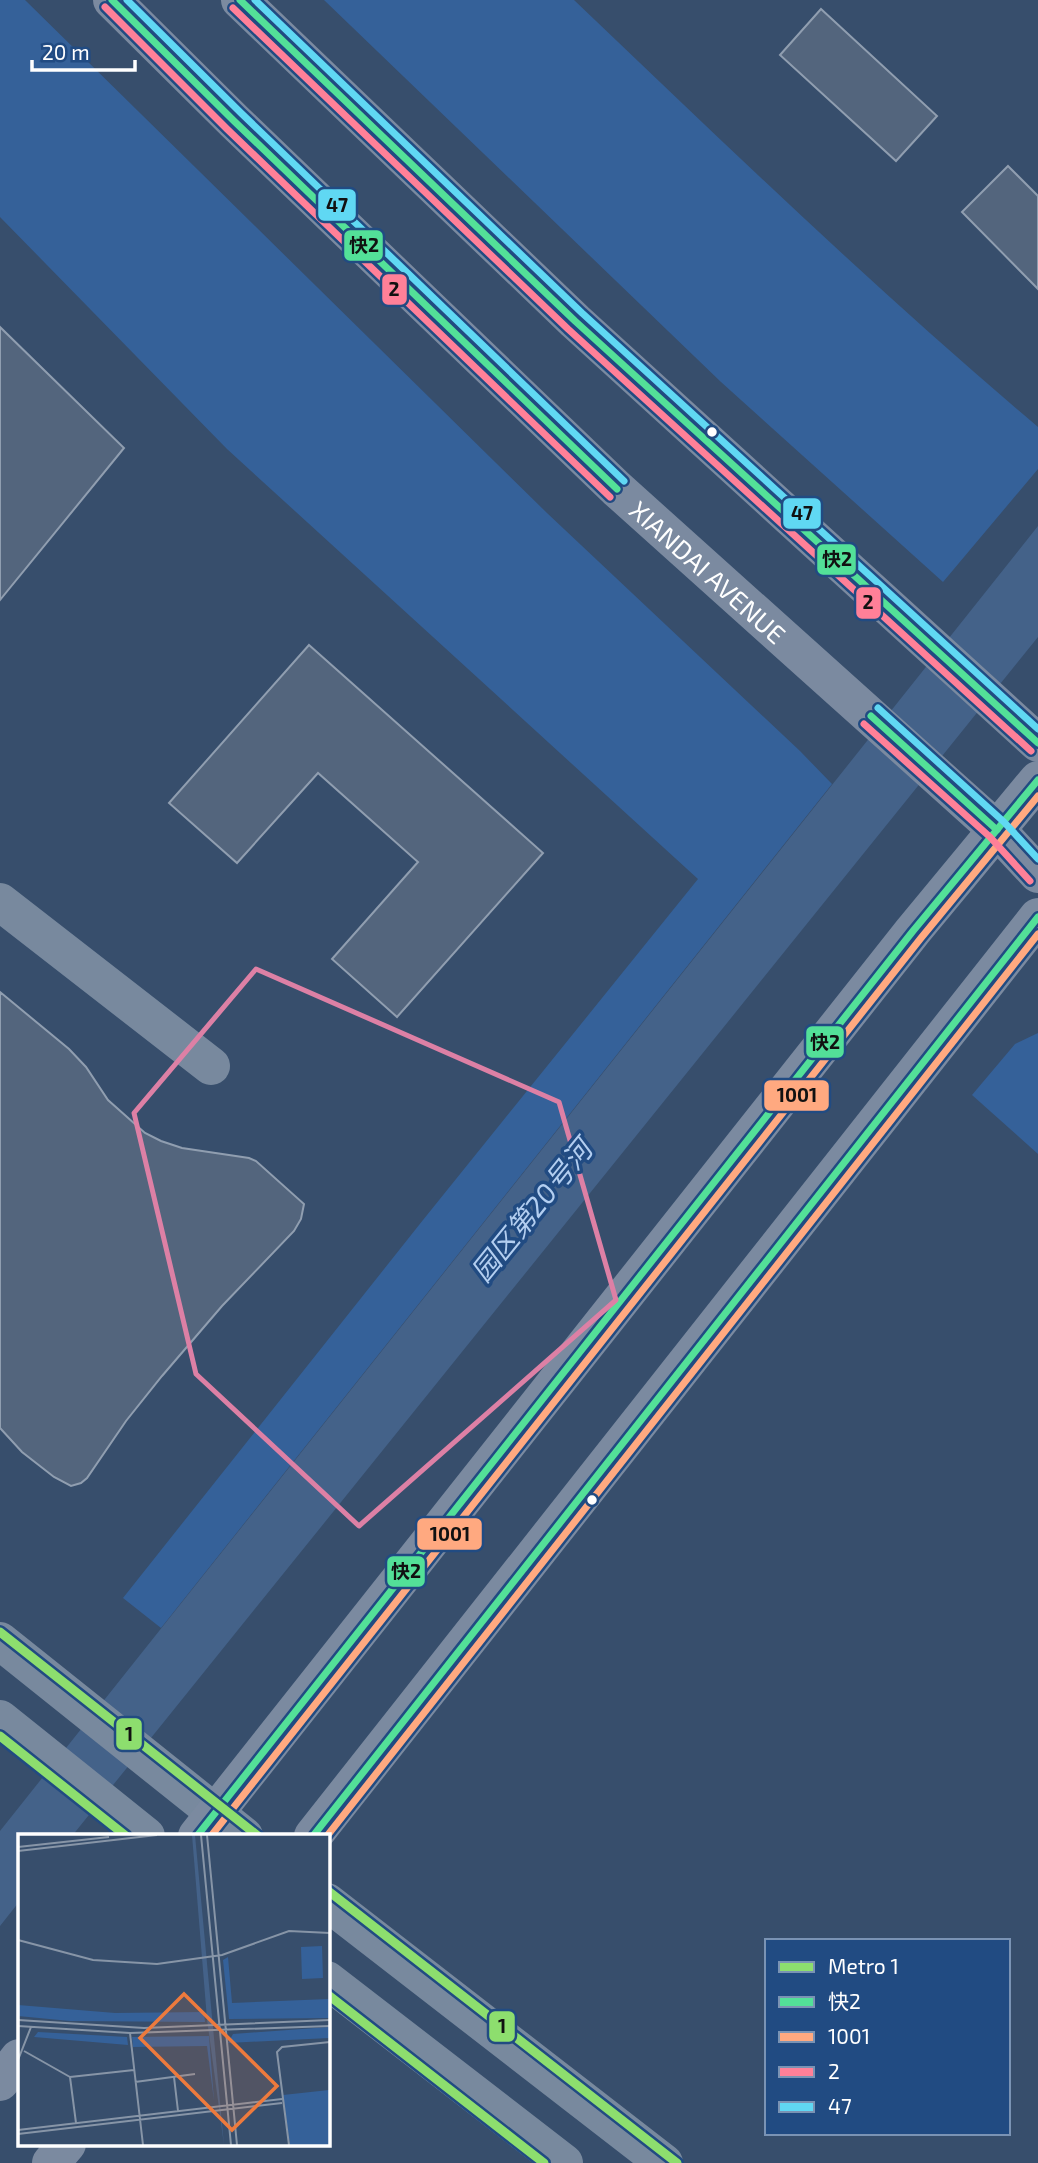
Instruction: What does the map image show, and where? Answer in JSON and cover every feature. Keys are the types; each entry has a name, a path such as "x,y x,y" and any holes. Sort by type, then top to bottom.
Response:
{"main road":[{"name":"XIANDAI AVENUE","path":"112,0 617,489 997,830 1038,874"},
{"path":"240,0 566,312 1038,743"},
{"path":"0,1641 155,1764 219,1828 913,931 1038,780"},
{"path":"0,902 211,1066"},
{"path":"315,1834 1038,917"},
{"path":"0,1720 133,1826"},
{"path":"329,1904 664,2163"},
{"path":"329,1982 564,2163"},
{"path":"0,2082 18,2059"},
{"path":"51,2163 65,2146"}],"highlighted area":[{"path":"256,969 559,1102 616,1300 359,1526 196,1374 134,1113"}],"shaded area":[{"path":"0,0 25,0 547,513 832,784 161,1628 123,1598 698,879 227,449 0,217"},
{"path":"324,0 574,0 861,270 1038,427 1038,469 943,582 721,382"},
{"path":"1038,1033 1038,1154 972,1095 1015,1044"}],"water":[{"name":"园区第20号河","path":"1038,526 1038,637 74,1834 18,1834 18,1903 0,1926 0,1831"}],"building":[{"path":"821,9 937,116 896,161 780,55"},
{"path":"1008,166 1038,196 1038,289 962,212"},
{"path":"0,327 124,448 0,600"},
{"path":"309,645 543,853 397,1017 332,959 418,862 318,773 237,863 169,803"},
{"path":"0,992 69,1049 86,1067 108,1100 145,1133 182,1148 256,1161 304,1204 301,1219 294,1231 222,1306 162,1376 126,1421 87,1478 71,1486 54,1477 22,1452 0,1428"}],"metro line":[{"name":"1","path":"0,1632 255,1834"},
{"name":"1","path":"0,1736 123,1834"},
{"name":"1","path":"329,1892 677,2163"},
{"name":"1","path":"329,1996 544,2163"}],"transit line":[{"name":"快2","path":"112,0 617,489"},
{"name":"47","path":"127,0 624,481"},
{"name":"快2","path":"240,0 575,321 1038,743"},
{"name":"47","path":"255,0 582,313 1038,729"},
{"name":"2","path":"105,7 227,129 610,497"},
{"name":"2","path":"233,8 568,329 1031,751"},
{"name":"47","path":"878,708 1004,822 1038,859"},
{"name":"快2","path":"871,716 997,830"},
{"name":"2","path":"864,724 990,837 1030,881"},
{"name":"快2","path":"199,1834 913,931 1038,780"},
{"name":"1001","path":"213,1834 921,938 1038,796"},
{"name":"快2","path":"315,1834 1038,917"},
{"name":"1001","path":"329,1834 1038,934"}]}
